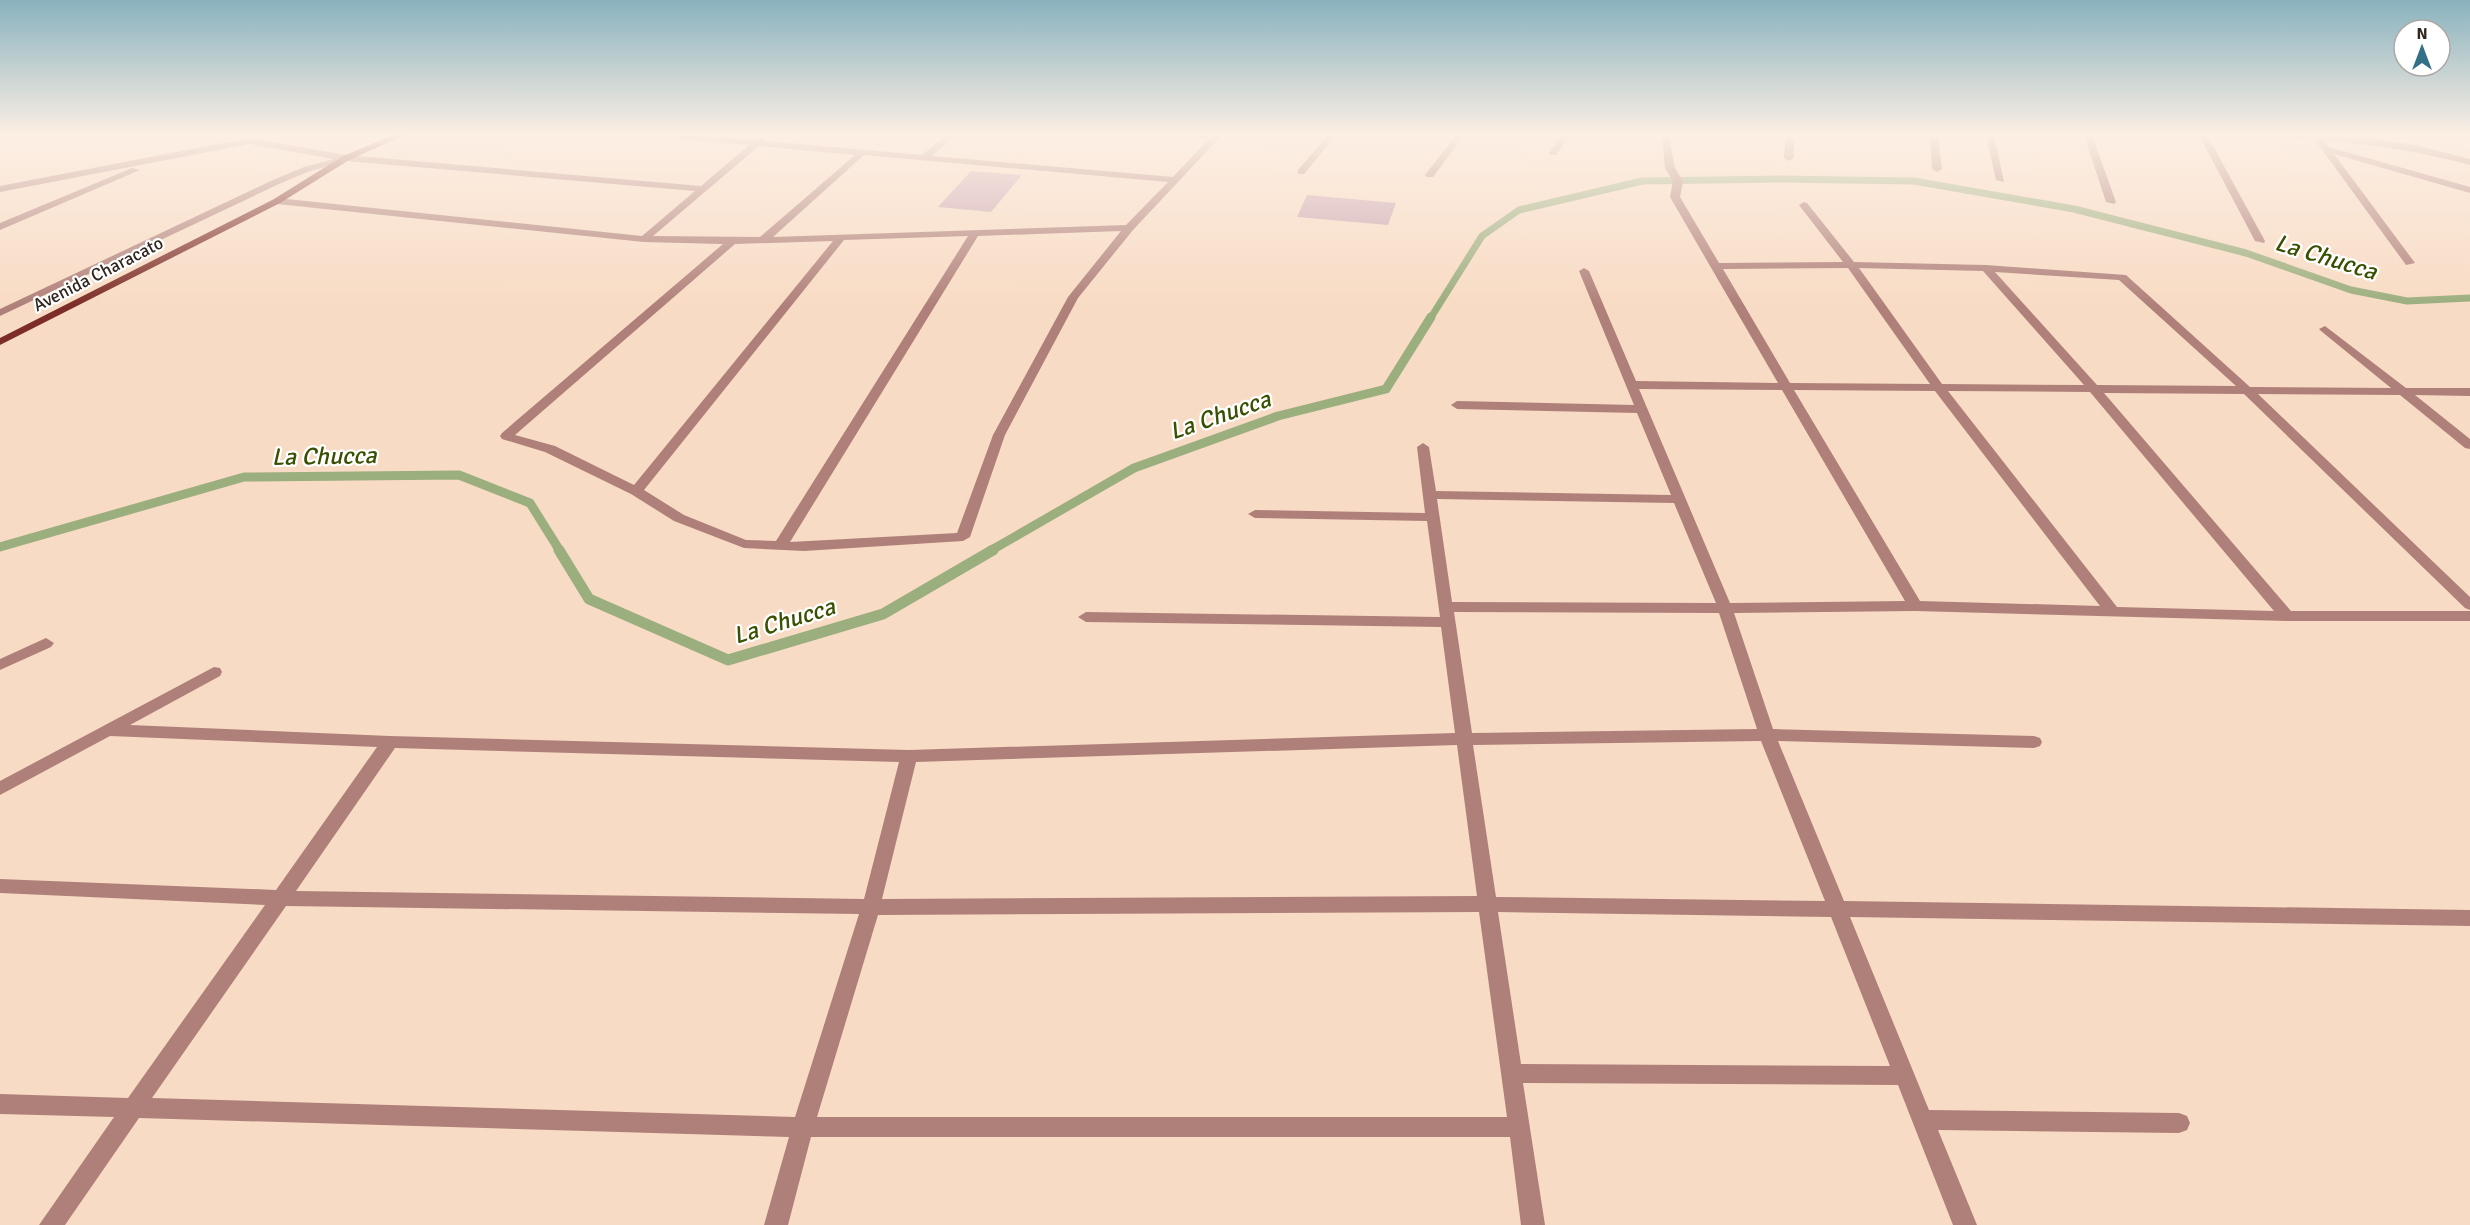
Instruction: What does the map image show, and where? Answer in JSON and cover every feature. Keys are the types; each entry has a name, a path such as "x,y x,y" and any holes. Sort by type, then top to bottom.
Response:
{"main road":[{"name":"Avenida Characato","path":"0,342 291,192"}],"street":[{"path":"0,227 82,192"},
{"path":"0,313 255,192"},
{"path":"644,239 698,192"},
{"path":"763,240 817,192"},
{"path":"732,241 506,436 550,449 636,491 679,518 718,536 744,544 804,547 963,537 999,435 1073,297 1129,228 1163,192"},
{"path":"1676,192 1675,197 1915,606"},
{"path":"2107,192 2110,202"},
{"path":"2234,192 2260,241"},
{"path":"2357,192 2410,263"},
{"path":"277,201 644,239 732,241 1129,228"},
{"path":"1804,206 1851,265 1938,387 2112,612"},
{"path":"780,545 975,233"},
{"path":"636,491 841,237"},
{"path":"1717,266 1851,265 1986,268 2122,277 2247,390 2470,605"},
{"path":"1986,268 2094,389 2287,616"},
{"path":"1584,271 1725,608 1767,735 1965,1225"},
{"path":"2325,329 2470,445"},
{"path":"1632,385 2470,392"},
{"path":"1457,405 1642,409"},
{"path":"1423,447 1533,1225"},
{"path":"1430,495 1678,499"},
{"path":"1255,514 1433,517"},
{"path":"1086,617 1915,606 2287,616 2470,616"},
{"path":"0,665 46,643"},
{"path":"0,789 214,672"},
{"path":"108,730 390,742 909,756 1464,739 1767,735 2034,742"},
{"path":"51,1225 390,742"},
{"path":"776,1225 803,1127 872,907 909,756"},
{"path":"0,886 282,898 872,907 1488,904 2470,918"},
{"path":"1512,1074 1906,1076"},
{"path":"0,1104 803,1127 1520,1127"},
{"path":"1923,1120 2179,1123"}],"shaded area":[{"path":"952,192 1008,192 991,212 938,207"},
{"path":"1307,195 1396,203 1388,225 1297,217"}],"waterway":[{"name":"La Chucca","path":"1430,319 1482,236 1519,210 1595,192"},
{"name":"La Chucca","path":"1978,192 2074,209 2246,253 2351,290 2407,301 2470,298"},
{"name":"La Chucca","path":"990,551 1134,468 1278,416 1386,389 1431,317"},
{"name":"La Chucca","path":"0,547 244,477 459,475 530,503 560,551"},
{"name":"La Chucca","path":"559,550 589,599 728,660 883,614 993,550"}]}
